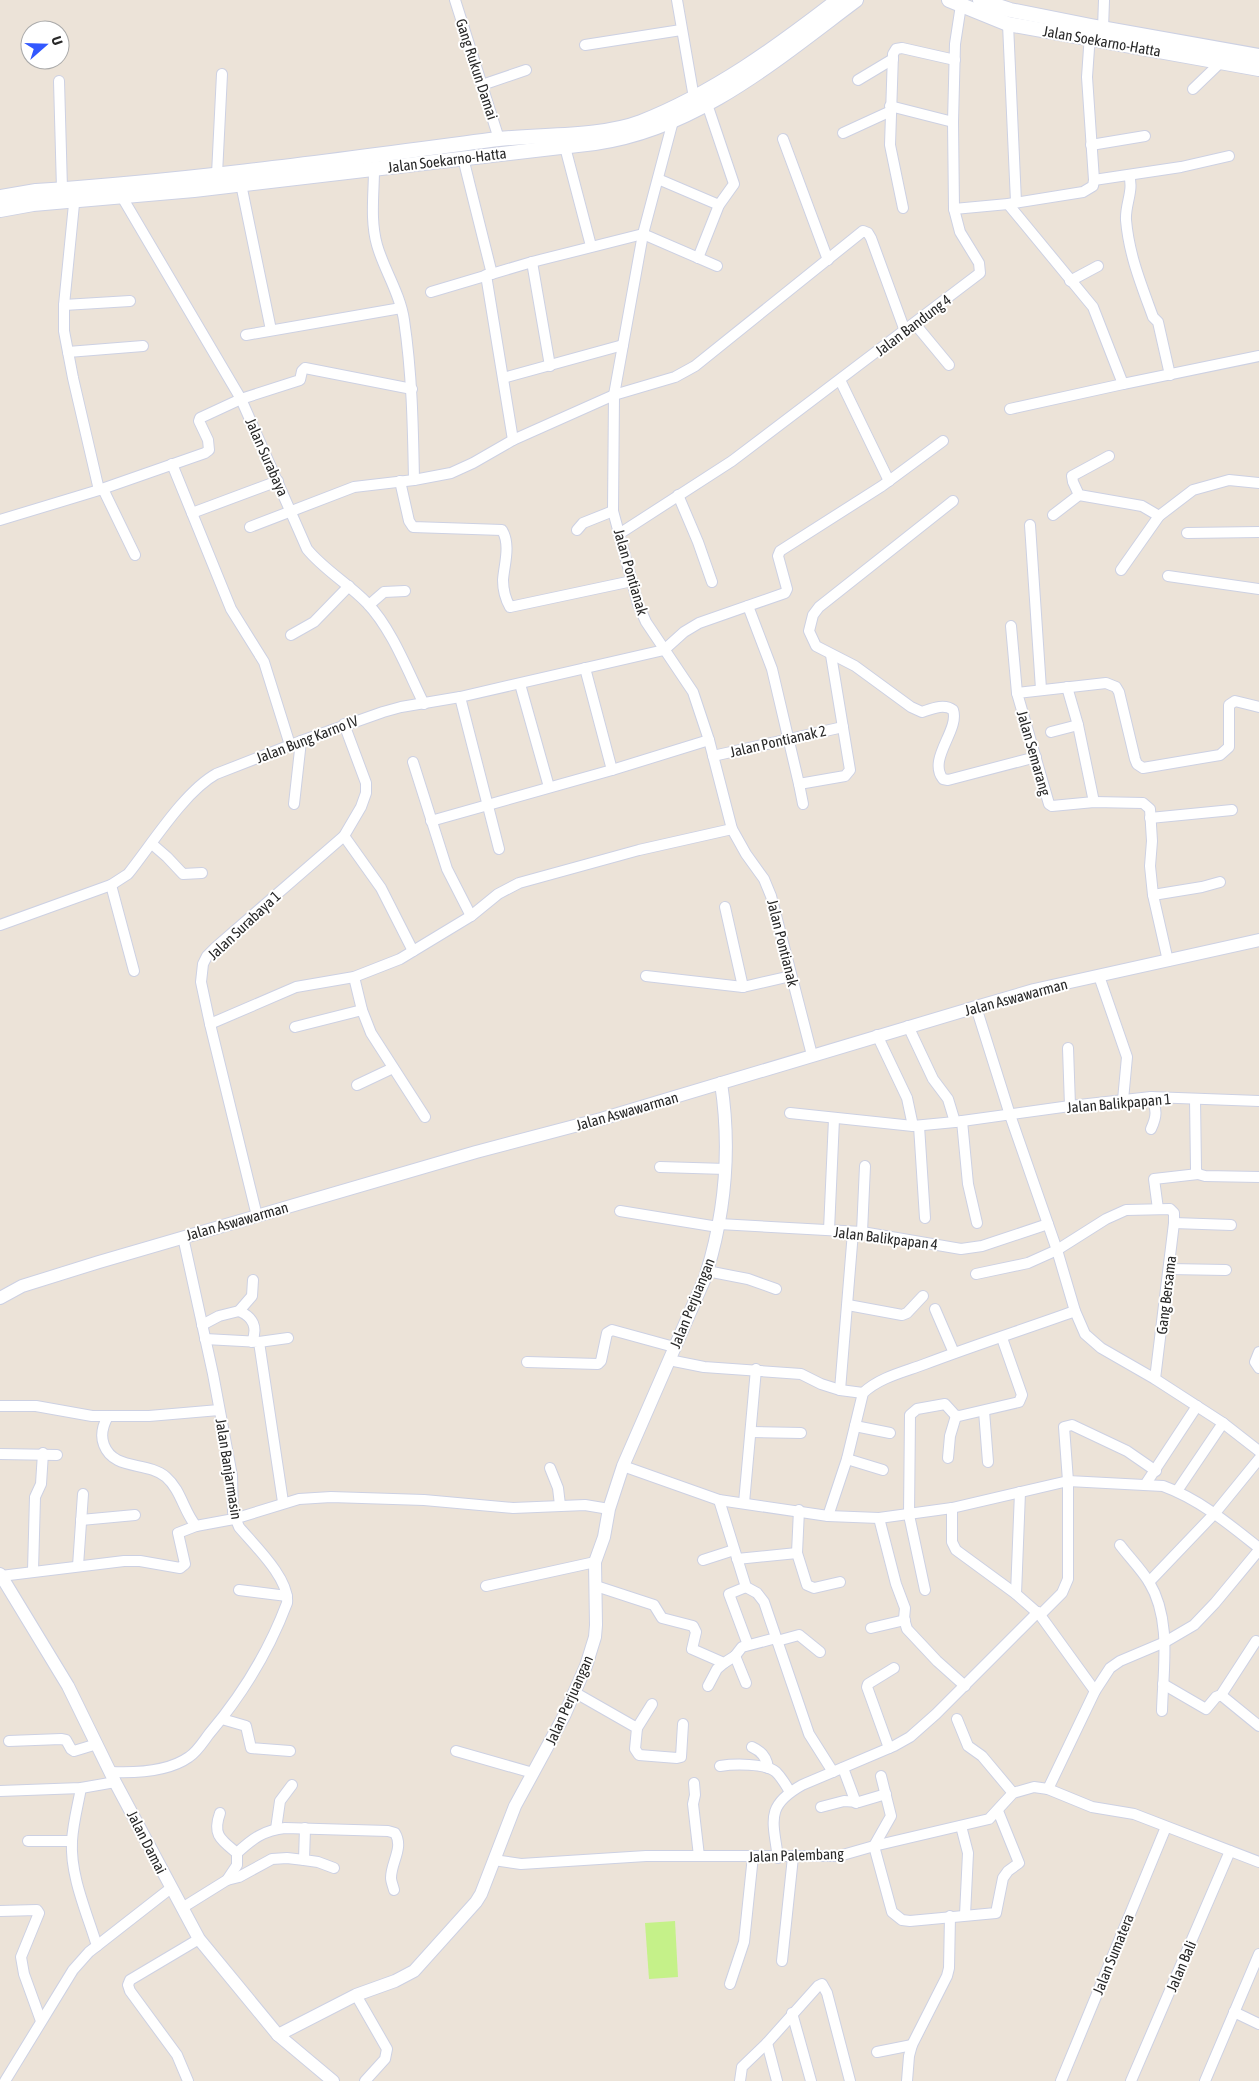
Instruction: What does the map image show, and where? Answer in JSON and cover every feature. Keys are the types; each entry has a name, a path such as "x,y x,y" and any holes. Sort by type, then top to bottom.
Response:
{"main road":[{"name":"Jalan Soekarno-Hatta","path":"0,196 36,191 122,197 565,147 631,137 673,121 691,104 782,43 838,0"},
{"name":"Jalan Soekarno-Hatta","path":"0,210 33,204 71,193 499,139 614,129 691,104 707,104 743,83 856,0"},
{"name":"Jalan Soekarno-Hatta","path":"987,1 1010,10 1220,63 1259,70"},
{"name":"Jalan Soekarno-Hatta","path":"955,3 1008,24 1094,31 1259,56"}],"street":[{"name":"Gang Rukun Damai","path":"455,0 499,139"},
{"path":"677,0 691,104"},
{"path":"954,209 1012,203 1083,192 1090,189 1094,180 1087,77 1094,31 1104,0"},
{"name":"Jalan Bandung 4","path":"619,534 732,461 980,273 979,263 960,232 954,209 955,3"},
{"path":"1008,24 1012,203 1096,313 1123,384"},
{"path":"585,45 681,30"},
{"path":"903,208 890,145 890,109 895,51 902,48 955,60"},
{"path":"858,80 893,59"},
{"path":"1193,89 1220,63"},
{"path":"482,85 526,70"},
{"path":"217,174 222,74"},
{"path":"59,81 71,193 64,305 68,352 101,489 135,555"},
{"path":"698,258 719,206 733,186 734,180 707,104"},
{"path":"843,133 890,109 953,122"},
{"name":"Jalan Pontianak","path":"673,121 643,234 614,394 613,511 638,604 646,622 693,692 709,740 732,829 759,872 771,896 812,1055"},
{"path":"1091,145 1145,136"},
{"path":"783,139 828,260"},
{"path":"565,147 591,246"},
{"path":"1094,180 1181,167 1229,156"},
{"path":"463,158 489,274 513,440"},
{"path":"374,168 374,232 381,258 401,308 412,389 414,480"},
{"path":"1129,175 1132,187 1126,219 1130,255 1155,319 1166,376"},
{"path":"658,179 719,206"},
{"path":"241,184 271,330"},
{"name":"Jalan Surabaya","path":"122,197 241,399 302,540 313,556 369,605 390,635 424,704"},
{"path":"250,527 354,487 414,480 442,475 460,469 513,440 614,394 675,377 694,366 828,260 860,232 868,233 905,331"},
{"path":"431,292 532,262 643,234 717,266"},
{"path":"532,262 550,366"},
{"path":"1070,281 1098,266"},
{"path":"64,305 130,301"},
{"path":"246,335 401,308"},
{"path":"915,324 949,365"},
{"path":"503,378 623,345"},
{"path":"68,352 143,346"},
{"path":"1010,409 1259,356"},
{"path":"0,520 101,489 209,450 208,440 199,421 200,418 241,399 300,380 302,371 306,368 412,389"},
{"path":"840,380 889,481"},
{"path":"664,650 692,627 786,591 778,556 780,551 889,481 943,441"},
{"path":"1076,489 1072,476 1109,456"},
{"path":"172,464 231,609 264,662 290,745"},
{"path":"1121,570 1159,516 1193,490 1229,480 1259,483"},
{"path":"192,513 278,481"},
{"path":"400,481 409,521 413,527 502,530 507,557 503,584 511,608 632,581"},
{"path":"1054,515 1076,489"},
{"path":"1076,489 1142,506 1159,516"},
{"path":"678,495 698,542 712,582"},
{"path":"953,501 818,607 813,614 809,631 816,646 855,666 912,707 922,712 943,706 949,707 954,715 939,761 939,775 943,779 948,780 1036,757"},
{"path":"577,530 583,523 613,511"},
{"path":"1030,525 1041,689"},
{"path":"1187,533 1259,532"},
{"path":"1168,576 1259,589"},
{"path":"291,635 314,622 349,586"},
{"path":"369,605 384,592 405,590"},
{"path":"748,606 772,669 804,804"},
{"name":"Jalan Semarang","path":"1011,626 1021,692 1049,804 1052,806 1094,802 1144,803 1150,809 1150,818"},
{"name":"Jalan Bung Karno IV","path":"0,925 111,885 128,874 189,796 207,779 301,740 344,724 401,707 520,684 664,650"},
{"path":"799,784 845,776 850,770 831,655"},
{"path":"585,668 612,770"},
{"path":"1021,692 1106,683 1116,687 1119,692 1135,759 1137,764 1144,768 1220,755 1229,747 1229,705 1235,701 1259,706"},
{"path":"520,684 549,787"},
{"path":"1066,687 1078,725 1094,802"},
{"path":"460,697 499,849"},
{"name":"Jalan Surabaya 1","path":"257,1216 210,1024 201,982 201,973 208,956 344,836 361,807 366,788 364,776 344,724"},
{"path":"1051,732 1078,725"},
{"name":"Jalan Pontianak 2","path":"713,756 843,727"},
{"path":"294,804 301,740"},
{"path":"431,821 612,770 709,740"},
{"path":"413,762 447,869 471,916"},
{"path":"1168,961 1154,896 1150,866 1152,842 1150,818 1232,810"},
{"path":"210,1024 302,984 354,977 400,959 471,916 498,894 532,879 639,850 732,829"},
{"path":"344,836 380,888 413,951"},
{"path":"152,844 167,856 183,874 202,873"},
{"path":"1154,896 1220,882"},
{"path":"111,885 134,971"},
{"path":"725,907 743,987"},
{"name":"Jalan Aswawarman","path":"0,1298 22,1286 42,1279 183,1237 476,1152 601,1119 877,1035 1034,990 1259,940"},
{"path":"646,976 743,987 791,976"},
{"path":"1099,976 1127,1058 1123,1100"},
{"path":"354,977 362,1010 371,1033 425,1117"},
{"path":"976,1007 1010,1114 1057,1250 1075,1311 1085,1334 1093,1341 1223,1423 1259,1451"},
{"path":"295,1027 362,1010"},
{"path":"908,1026 933,1079 948,1099 959,1122 968,1184 977,1223"},
{"path":"877,1035 907,1098 916,1126 925,1218"},
{"path":"1068,1048 1070,1106"},
{"path":"357,1085 393,1068"},
{"name":"Jalan Perjuangan","path":"278,2035 356,1995 405,1977 420,1966 437,1947 476,1902 485,1885 515,1806 534,1773 586,1666 595,1637 596,1586 594,1562 604,1537 609,1509 623,1466 707,1271 718,1225 726,1169 727,1137 721,1083"},
{"path":"1151,1097 1156,1108 1156,1116 1151,1129"},
{"name":"Jalan Balikpapan 1","path":"790,1113 916,1126 1151,1097 1259,1101"},
{"path":"1195,1099 1196,1170 1198,1174"},
{"path":"829,1230 834,1119"},
{"path":"840,1390 865,1166"},
{"path":"660,1167 726,1169"},
{"path":"976,1274 1021,1266 1057,1250 1116,1214 1126,1210 1158,1209 1154,1179 1198,1174 1205,1176 1259,1177"},
{"name":"Gang Bersama","path":"1155,1379 1174,1223 1173,1211 1170,1209 1158,1209"},
{"name":"Jalan Balikpapan 4","path":"620,1211 718,1225 857,1232 961,1248 972,1248 1003,1240 1048,1224"},
{"path":"1174,1223 1231,1225"},
{"name":"Jalan Banjarmasin","path":"183,1237 206,1339 232,1476 234,1519 281,1581 287,1596"},
{"path":"1169,1269 1226,1270"},
{"path":"707,1271 748,1279 776,1289"},
{"path":"202,1325 219,1316 239,1311 252,1296 253,1280"},
{"path":"848,1305 902,1315 907,1313 922,1296"},
{"path":"935,1309 954,1353"},
{"path":"239,1311 250,1317 253,1322 283,1502"},
{"path":"669,1360 704,1368 802,1374 840,1390 863,1393 882,1380 1075,1311"},
{"path":"527,1362 598,1364 601,1361 607,1333 612,1330 674,1347"},
{"path":"206,1339 256,1342 288,1338"},
{"path":"956,1416 1018,1403 1022,1398 1002,1338"},
{"path":"1259,1352 1255,1362 1259,1368"},
{"path":"744,1503 756,1370"},
{"path":"828,1516 847,1459 863,1393"},
{"path":"925,1590 909,1515 910,1415 917,1408 946,1404 956,1416"},
{"path":"0,1406 36,1406 92,1416 149,1416 219,1410"},
{"path":"1145,1486 1197,1406"},
{"path":"984,1411 988,1462"},
{"path":"106,1416 102,1440 110,1455 121,1463 151,1469 166,1477 194,1527"},
{"path":"948,1458 950,1436 956,1416"},
{"path":"1177,1491 1223,1423"},
{"path":"782,1961 785,1858 773,1822 774,1810 790,1792 843,1774 910,1737 922,1728 965,1686 1042,1617 1062,1593 1068,1579 1068,1481 1064,1427 1070,1424 1127,1450 1156,1471"},
{"path":"855,1426 890,1433"},
{"path":"751,1432 801,1433"},
{"path":"33,1571 36,1497 41,1484 43,1453"},
{"path":"0,1454 43,1453 57,1455"},
{"path":"847,1459 883,1470"},
{"path":"1148,1582 1215,1513 1259,1459"},
{"path":"623,1466 719,1500 799,1510 828,1516 879,1518 909,1515 952,1508 1068,1481 1163,1486 1177,1491 1215,1513 1259,1549 1204,1615 1182,1633 1114,1664 1105,1674 1048,1789"},
{"path":"550,1468 558,1488 560,1504"},
{"path":"1016,1594 1020,1492"},
{"path":"78,1566 83,1494"},
{"path":"0,1575 132,1560 178,1569 182,1568 185,1564 177,1535 178,1532 234,1519 283,1502 299,1499 331,1497 424,1500 504,1507 560,1504 585,1505 609,1509"},
{"path":"719,1500 746,1587 762,1599 809,1734 843,1774 856,1802"},
{"path":"952,1508 952,1542 956,1550 1016,1594 1042,1617 1095,1691"},
{"path":"799,1510 797,1553 806,1582 809,1587 814,1588 840,1582"},
{"path":"81,1520 135,1515"},
{"path":"879,1518 896,1584 905,1608 904,1620 907,1629 937,1661 965,1686"},
{"path":"1120,1545 1148,1582 1163,1616 1165,1642 1162,1711"},
{"path":"702,1560 736,1554 797,1553"},
{"path":"486,1586 594,1562"},
{"name":"Jalan Damai","path":"0,1575 68,1686 113,1777 199,1939 278,2035 333,2081"},
{"path":"596,1586 654,1605 662,1618 693,1626 696,1632 692,1649 724,1663"},
{"path":"746,1587 729,1594 748,1645"},
{"path":"0,1791 80,1788 132,1772 169,1766 192,1754 222,1719 255,1670 283,1612 287,1596 240,1590"},
{"path":"871,1628 904,1620"},
{"path":"708,1686 717,1669 735,1656 742,1647 748,1645 799,1635 820,1652"},
{"path":"1163,1684 1204,1708 1208,1708 1216,1697 1221,1695 1256,1640"},
{"path":"735,1656 746,1683"},
{"path":"889,1748 867,1687 868,1684 894,1668"},
{"path":"574,1692 637,1728"},
{"path":"1221,1695 1259,1726"},
{"path":"652,1704 637,1728 635,1749 637,1754 677,1758 682,1755 683,1724"},
{"path":"222,1719 246,1726 251,1748 290,1751"},
{"path":"957,1719 968,1746 982,1756 1013,1793 1034,1787 1048,1789 1092,1807 1125,1812 1259,1862"},
{"path":"9,1741 61,1739 66,1740 74,1751 96,1744"},
{"path":"752,1747 759,1750 765,1758 768,1768"},
{"path":"456,1751 534,1773"},
{"path":"720,1766 762,1766 768,1768 776,1772 790,1792"},
{"path":"881,1776 891,1816 874,1846 892,1912 896,1917 910,1920 996,1913 1003,1878 1018,1865 998,1811"},
{"path":"694,1783 695,1795 693,1804 699,1856"},
{"path":"276,1829 280,1801 292,1785"},
{"path":"80,1788 72,1841 77,1881 97,1946"},
{"name":"Jalan Palembang","path":"494,1860 520,1864 646,1856 753,1856 785,1858 839,1856 874,1846 989,1820 1013,1793"},
{"path":"822,1807 844,1801 856,1802 886,1794"},
{"path":"220,1813 216,1830 219,1838 237,1853"},
{"path":"961,1826 966,1842 968,1861 965,1915"},
{"name":"Jalan Sumatera","path":"1061,2081 1166,1827"},
{"path":"227,1880 237,1865 237,1853 254,1837 276,1829 305,1828 388,1831 395,1833 399,1846 391,1877 394,1890"},
{"path":"304,1860 305,1828"},
{"path":"28,1841 72,1841"},
{"name":"Jalan Bali","path":"1131,2081 1230,1851"},
{"path":"730,1984 744,1942 753,1856"},
{"path":"5,2081 73,1970 97,1946 176,1898 239,1877 272,1860 287,1858 304,1860 318,1862 334,1868"},
{"path":"0,1911 36,1910 39,1913 21,1957 24,1974 41,2021"},
{"path":"907,2081 912,2045 947,1976 950,1960 950,1916"},
{"path":"188,2081 177,2055 130,1991 128,1985 130,1980 199,1939"},
{"path":"1205,2081 1259,1954"},
{"path":"740,2081 742,2067 767,2043 820,1984 824,1985 850,2081"},
{"path":"356,1995 387,2049 384,2059 365,2081"},
{"path":"1234,2012 1259,2024"},
{"path":"792,2013 811,2081"},
{"path":"767,2043 777,2081"},
{"path":"877,2052 912,2045"}],"green space":[{"path":"675,1921 678,1977 649,1979 645,1923"}]}
